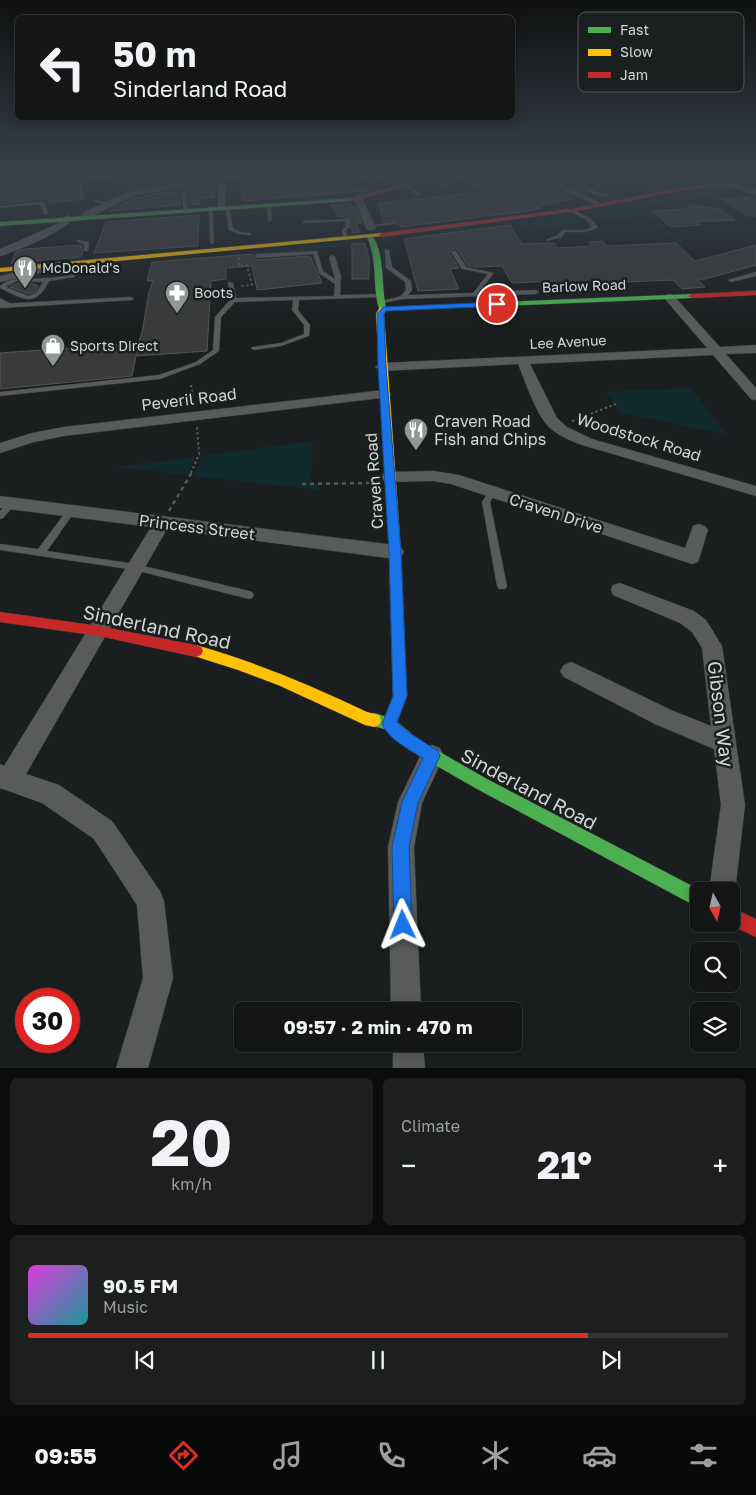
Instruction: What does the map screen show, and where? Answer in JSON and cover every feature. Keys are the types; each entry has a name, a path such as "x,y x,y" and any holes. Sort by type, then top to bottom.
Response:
{"street":[{"path":"0,253 63,224"},
{"name":"Craven Road","path":"368,224 375,244 381,302 382,367 395,552 400,696 389,724"},
{"path":"0,270 346,240 370,230 432,224"},
{"path":"0,279 56,266"},
{"name":"Barlow Road","path":"381,302 668,297 706,292 756,294"},
{"path":"668,297 756,396"},
{"name":"Lee Avenue","path":"382,367 756,348"},
{"name":"Woodstock Road","path":"522,360 550,419 557,427 587,442 756,491"},
{"name":"Peveril Road","path":"0,448 18,441 44,435 196,415 384,394"},
{"name":"Craven Drive","path":"390,480 434,476 453,479 692,557 699,530"},
{"name":"Princess Street","path":"4,507 71,511 395,552"},
{"path":"132,1068 158,978 150,901 103,830 50,794 5,777 99,631 162,523"},
{"name":"Gibson Way","path":"620,590 687,617 700,626 712,646 733,805 723,882"},
{"name":"Sinderland Road","path":"0,617 99,631 175,645 231,660 290,682 365,718 389,724 402,737 432,756 529,810 690,894"},
{"path":"572,671 664,717 724,742"},
{"path":"406,1002 401,847 410,802 432,756"},
{"path":"740,920 756,928"},
{"path":"408,1052 408,1068"}],"lane":[{"path":"212,243 216,224"},
{"path":"228,224 231,229 239,233 248,234"},
{"path":"346,240 343,234 344,230 348,227 348,224"},
{"path":"370,230 393,224"},
{"path":"549,240 560,236 564,231 586,231 595,227 592,224"},
{"path":"79,241 87,244 86,250"},
{"path":"387,250 389,268 408,281 409,290 403,297"},
{"path":"258,256 315,252 321,272 337,283"},
{"path":"454,252 464,268 490,273 476,293"},
{"path":"332,257 338,276 337,297"},
{"path":"731,280 756,274"},
{"path":"47,280 40,294 36,297 27,298 2,287 6,283 19,279 47,280 73,276"},
{"path":"0,394 130,381 179,371 198,363 216,351 218,317 232,300 231,285"},
{"path":"232,300 296,300 337,297 381,302 403,297 536,292"},
{"path":"40,294 48,298 63,299"},
{"path":"2,304 40,305 131,299"},
{"path":"254,348 272,347 294,342 307,336 307,325 295,310 296,300"},
{"path":"492,493 486,502 502,586"},
{"path":"40,553 71,511"},
{"path":"0,547 135,567 249,595"}],"path":[{"path":"231,285 252,285 247,265 240,266 239,256"},
{"path":"162,523 192,472 199,454 196,415 191,385"},
{"path":"557,427 616,404"},
{"path":"302,484 390,480"}],"shaded area":[{"path":"498,224 574,224 540,226 539,224 511,225 480,231 387,240 384,244 386,274 383,274 382,239"},
{"path":"655,224 662,224 686,243 676,243"},
{"path":"357,241 365,243 250,256 241,256 240,254"},
{"path":"691,388 727,435 619,412 606,392"},
{"path":"313,441 311,482 319,486 319,490 195,476 201,456"},
{"path":"195,457 188,475 118,467"}],"building":[{"path":"105,224 199,224 198,246 94,253"},
{"path":"351,224 357,224 360,232 352,233"},
{"path":"397,224 426,224 401,227 400,224"},
{"path":"667,224 700,225 671,227"},
{"path":"510,225 522,244 554,243 557,248 592,246 588,242 603,241 607,246 676,243 695,261 756,245 756,265 705,279 697,279 705,287 682,289 673,280 557,285 555,281 512,283 502,266 476,267 467,265 458,250 453,248 449,253 459,268 450,269 459,289 418,291 404,239"},
{"path":"365,243 369,258 369,279 352,279 352,244"},
{"path":"81,245 83,252 81,257 11,263 16,252 25,249"},
{"path":"253,254 252,257 257,260 310,256 322,283 257,290 252,266 226,268 226,279 211,281 207,351 136,356 132,376 0,389 0,353 138,343 142,333 149,292 153,281 147,281 152,262"},
{"path":"17,283 31,283 38,286 35,292 29,294 10,287"}],"traffic: fast":[{"path":"370,237 376,254 380,300 383,309"},
{"path":"383,309 692,296"},
{"path":"374,720 389,724 414,745 482,784 690,894"}],"traffic: slow":[{"path":"0,270 382,235"},
{"path":"383,309 380,314 395,552 400,696 389,724"},
{"path":"196,651 261,672 365,718 374,720"}],"traffic: jam":[{"path":"382,235 471,224"},
{"path":"692,296 756,293"},
{"path":"0,617 99,631 196,651"},
{"path":"740,920 756,928"}],"place":[{"name":"McDonald's","path":"25,289"},
{"name":"Boots","path":"177,314"},
{"name":"Sports Direct","path":"53,367"},
{"name":"Craven Road Fish and Chips","path":"416,451"}],"route":[{"path":"403,925 401,847 410,802 432,756 402,737 389,724 400,696 395,552 380,314 383,309 497,304"}]}
